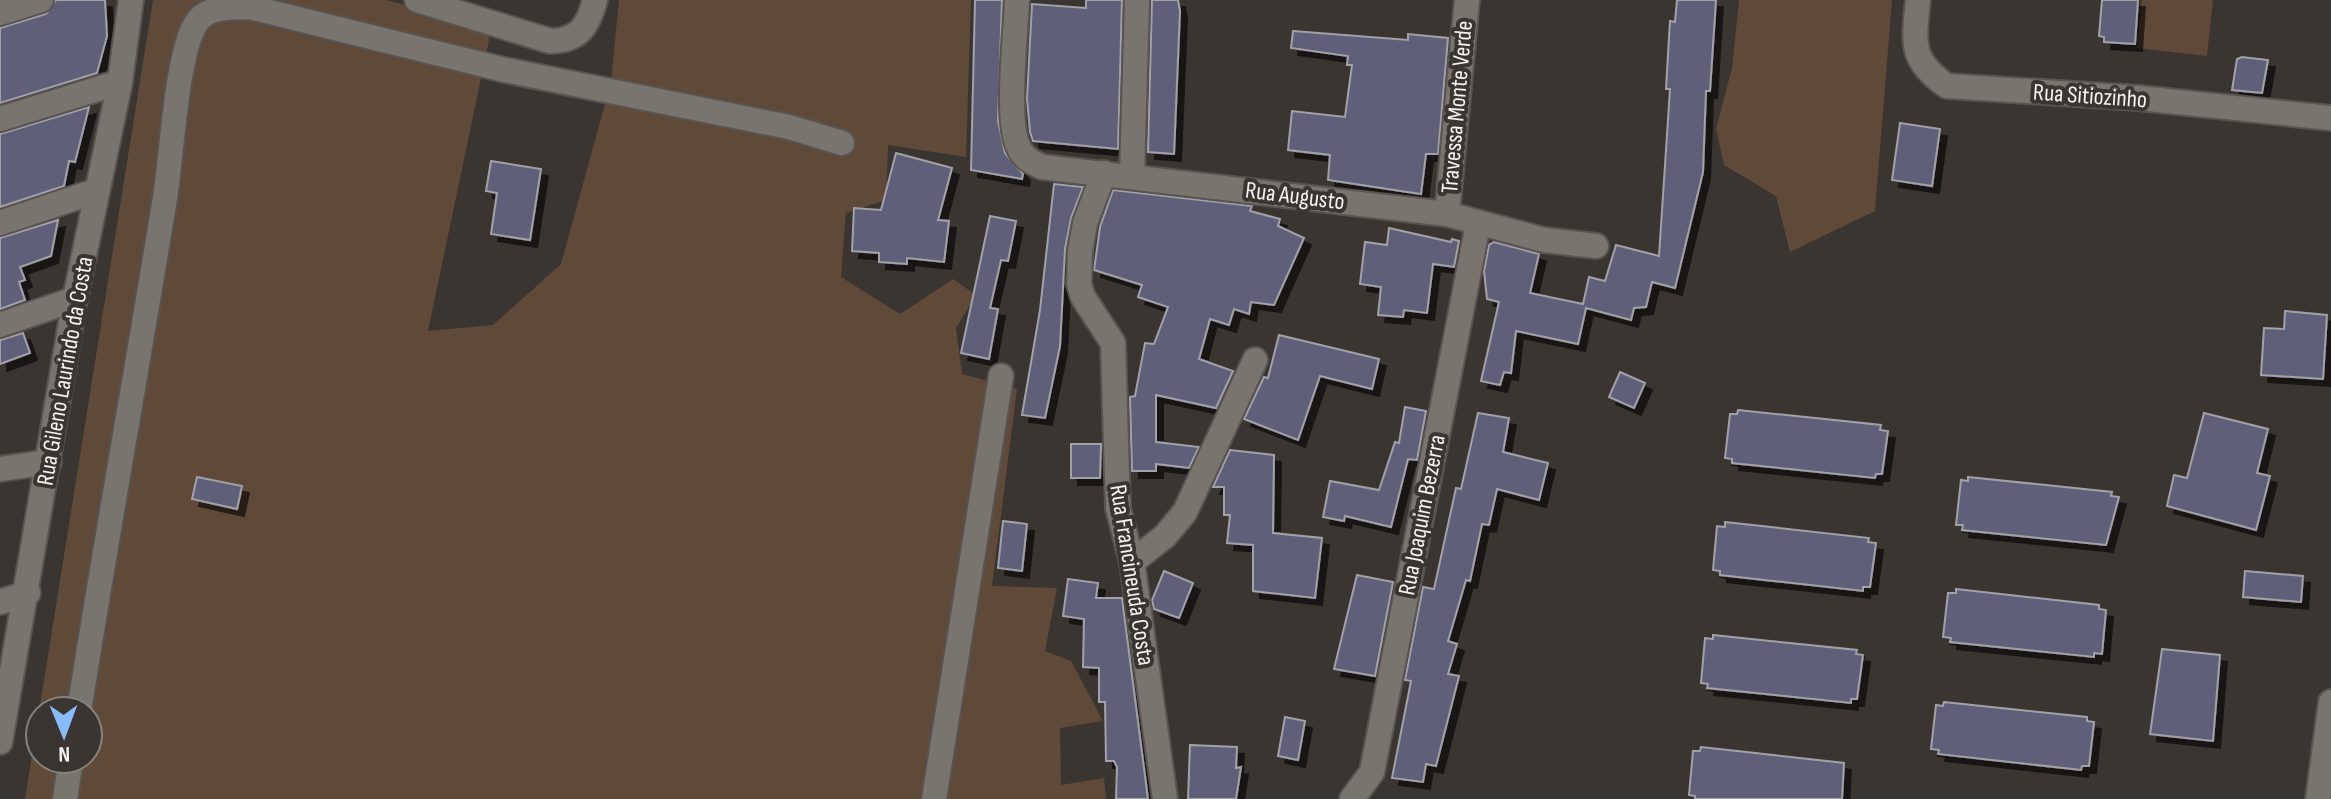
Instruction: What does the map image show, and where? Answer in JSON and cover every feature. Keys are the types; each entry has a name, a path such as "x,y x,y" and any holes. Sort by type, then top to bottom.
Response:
{"street":[{"path":"0,13 41,0"},
{"name":"Rua Gileno Laurindo da Costa","path":"0,742 5,694 28,593 75,299 120,82 131,0"},
{"path":"417,0 516,34 550,41 572,38 585,28 595,0"},
{"name":"Rua Augusto","path":"1017,0 1012,120 1017,146 1026,160 1042,167 1447,214 1544,240 1596,246"},
{"path":"1132,176 1137,0"},
{"name":"Travessa Monte Verde","path":"1447,214 1467,0"},
{"name":"Rua Sitiozinho","path":"1918,0 1916,53 1927,72 1947,86 2139,98 2331,118"},
{"path":"82,695 165,196 183,65 201,15 213,10 249,7 505,70 789,127 842,143"},
{"path":"505,70 516,34"},
{"path":"0,119 120,82"},
{"name":"Rua Francineuda Costa","path":"1104,173 1085,223 1079,284 1083,297 1113,343 1118,508 1132,562 1165,799"},
{"path":"0,223 96,191"},
{"name":"Rua Joaquim Bezerra","path":"1352,799 1372,772 1478,224"},
{"path":"0,325 75,299"},
{"path":"1132,562 1165,536 1185,512 1255,360"},
{"path":"934,799 1001,376"},
{"path":"0,469 49,462"},
{"path":"0,602 28,593"},
{"path":"2318,799 2331,702"},
{"path":"65,799 69,775"}],"shaded area":[{"path":"153,0 386,0 492,26 428,331 493,325 561,264 611,82 619,0 971,0 966,157 888,145 886,200 846,213 841,277 900,314 953,279 976,295 956,328 962,374 1017,389 992,586 1057,588 1045,651 1071,661 1103,721 1060,728 1061,785 1104,778 1106,799 25,799 29,775 104,775 104,695 42,695"},
{"path":"1739,0 1892,0 1875,211 1790,252 1776,196 1724,165 1716,129 1732,68"},
{"path":"2142,0 2213,0 2207,56 2137,48"}],"building":[{"path":"56,0 105,0 107,36 97,73 0,103 0,28 46,14"},
{"path":"975,0 1002,0 998,121 1005,153 1023,174 1022,179 971,170"},
{"path":"1086,0 1122,0 1118,149 1033,141 1030,132 1027,99 1032,4 1086,8"},
{"path":"1152,0 1178,0 1180,11 1174,154 1148,152"},
{"path":"1677,0 1716,0 1710,91 1706,91 1703,172 1675,288 1652,282 1646,307 1634,308 1631,320 1586,308 1578,344 1516,331 1511,373 1504,372 1500,385 1481,381 1499,302 1487,299 1484,271 1489,245 1494,242 1539,254 1530,293 1583,304 1589,277 1605,281 1616,245 1659,256 1670,89 1666,89 1670,21 1675,22"},
{"path":"2102,0 2138,0 2135,44 2104,42 2104,37 2099,36"},
{"path":"1293,31 1408,40 1408,34 1448,38 1438,154 1426,154 1421,194 1328,180 1330,155 1288,150 1292,111 1345,117 1352,65 1347,65 1348,56 1291,48"},
{"path":"2237,59 2268,60 2262,93 2232,90"},
{"path":"89,107 75,162 69,161 64,186 0,207 0,134"},
{"path":"1900,123 1940,129 1932,186 1892,180"},
{"path":"896,153 952,168 938,220 949,221 944,262 907,258 907,264 879,262 879,253 852,251 854,208 881,210"},
{"path":"491,161 541,169 530,240 491,234 497,193 486,191"},
{"path":"1054,184 1083,187 1071,218 1065,249 1060,346 1045,418 1022,415 1040,310"},
{"path":"1113,190 1252,206 1250,211 1280,219 1278,226 1304,238 1274,305 1251,302 1249,314 1234,309 1229,325 1210,319 1199,359 1233,371 1216,408 1156,395 1156,442 1199,447 1189,468 1156,464 1156,471 1132,471 1130,397 1135,396 1145,343 1154,344 1168,307 1138,297 1142,285 1094,270 1100,227"},
{"path":"990,216 1016,221 1008,261 1001,260 990,308 998,309 989,359 961,353"},
{"path":"58,220 51,256 20,267 25,280 19,282 25,300 0,309 0,238"},
{"path":"1389,228 1451,242 1452,239 1459,241 1454,267 1433,264 1427,313 1404,310 1403,317 1378,315 1381,287 1360,284 1365,242 1387,245"},
{"path":"2285,311 2327,315 2323,379 2261,375 2264,328 2284,329"},
{"path":"23,333 30,353 0,364 0,340"},
{"path":"1279,335 1379,359 1372,389 1320,376 1298,440 1244,419 1264,377 1268,378"},
{"path":"1620,372 1645,383 1634,408 1609,397"},
{"path":"1405,407 1426,411 1417,460 1408,459 1391,527 1345,516 1344,521 1323,517 1330,481 1379,490 1395,442 1399,443"},
{"path":"1738,410 1881,425 1880,430 1888,431 1882,474 1876,474 1875,478 1732,463 1732,459 1725,458 1730,414 1737,414"},
{"path":"1478,413 1509,418 1503,452 1548,463 1539,500 1497,489 1489,525 1482,524 1470,581 1466,580 1448,641 1457,644 1448,674 1459,676 1436,766 1426,764 1423,782 1392,778 1411,681 1405,680 1423,587 1434,589 1456,488 1461,489"},
{"path":"2204,413 2268,429 2257,473 2270,476 2256,530 2167,506 2174,475 2187,478"},
{"path":"1071,444 1101,444 1100,478 1071,478"},
{"path":"1230,450 1274,455 1273,533 1322,538 1315,598 1253,591 1253,545 1227,543 1230,515 1224,515 1224,487 1213,487"},
{"path":"197,477 242,486 237,509 192,499"},
{"path":"1968,477 2112,492 2111,496 2119,497 2106,545 1962,530 1963,525 1956,525 1961,480 1968,481"},
{"path":"1003,521 1027,524 1022,571 998,568"},
{"path":"1725,522 1869,538 1868,542 1876,543 1870,587 1863,587 1863,591 1720,575 1720,571 1713,570 1717,526 1725,527"},
{"path":"1164,571 1193,583 1179,618 1154,609 1152,600"},
{"path":"2245,571 2303,576 2301,602 2243,597"},
{"path":"1357,575 1393,582 1375,676 1334,669"},
{"path":"1068,579 1098,583 1096,598 1122,598 1148,799 1116,799 1117,767 1114,761 1106,761 1105,702 1099,702 1099,668 1083,667 1084,619 1063,616"},
{"path":"1956,589 2099,605 2099,609 2106,610 2102,654 2094,653 2094,657 1950,642 1951,638 1943,637 1948,593 1956,593"},
{"path":"1713,635 1857,650 1856,654 1863,655 1857,699 1851,699 1851,703 1707,688 1708,684 1701,683 1705,638 1713,639"},
{"path":"2162,649 2220,655 2213,741 2150,734"},
{"path":"1944,702 2087,717 2087,721 2094,722 2089,766 2082,766 2081,770 1938,754 1939,750 1931,749 1936,705 1943,706"},
{"path":"1285,717 1305,721 1298,760 1278,756"},
{"path":"1190,745 1237,747 1236,768 1241,767 1236,799 1188,799"},
{"path":"1701,747 1844,763 1842,799 1695,799 1695,796 1689,795 1693,751 1700,751"}]}
